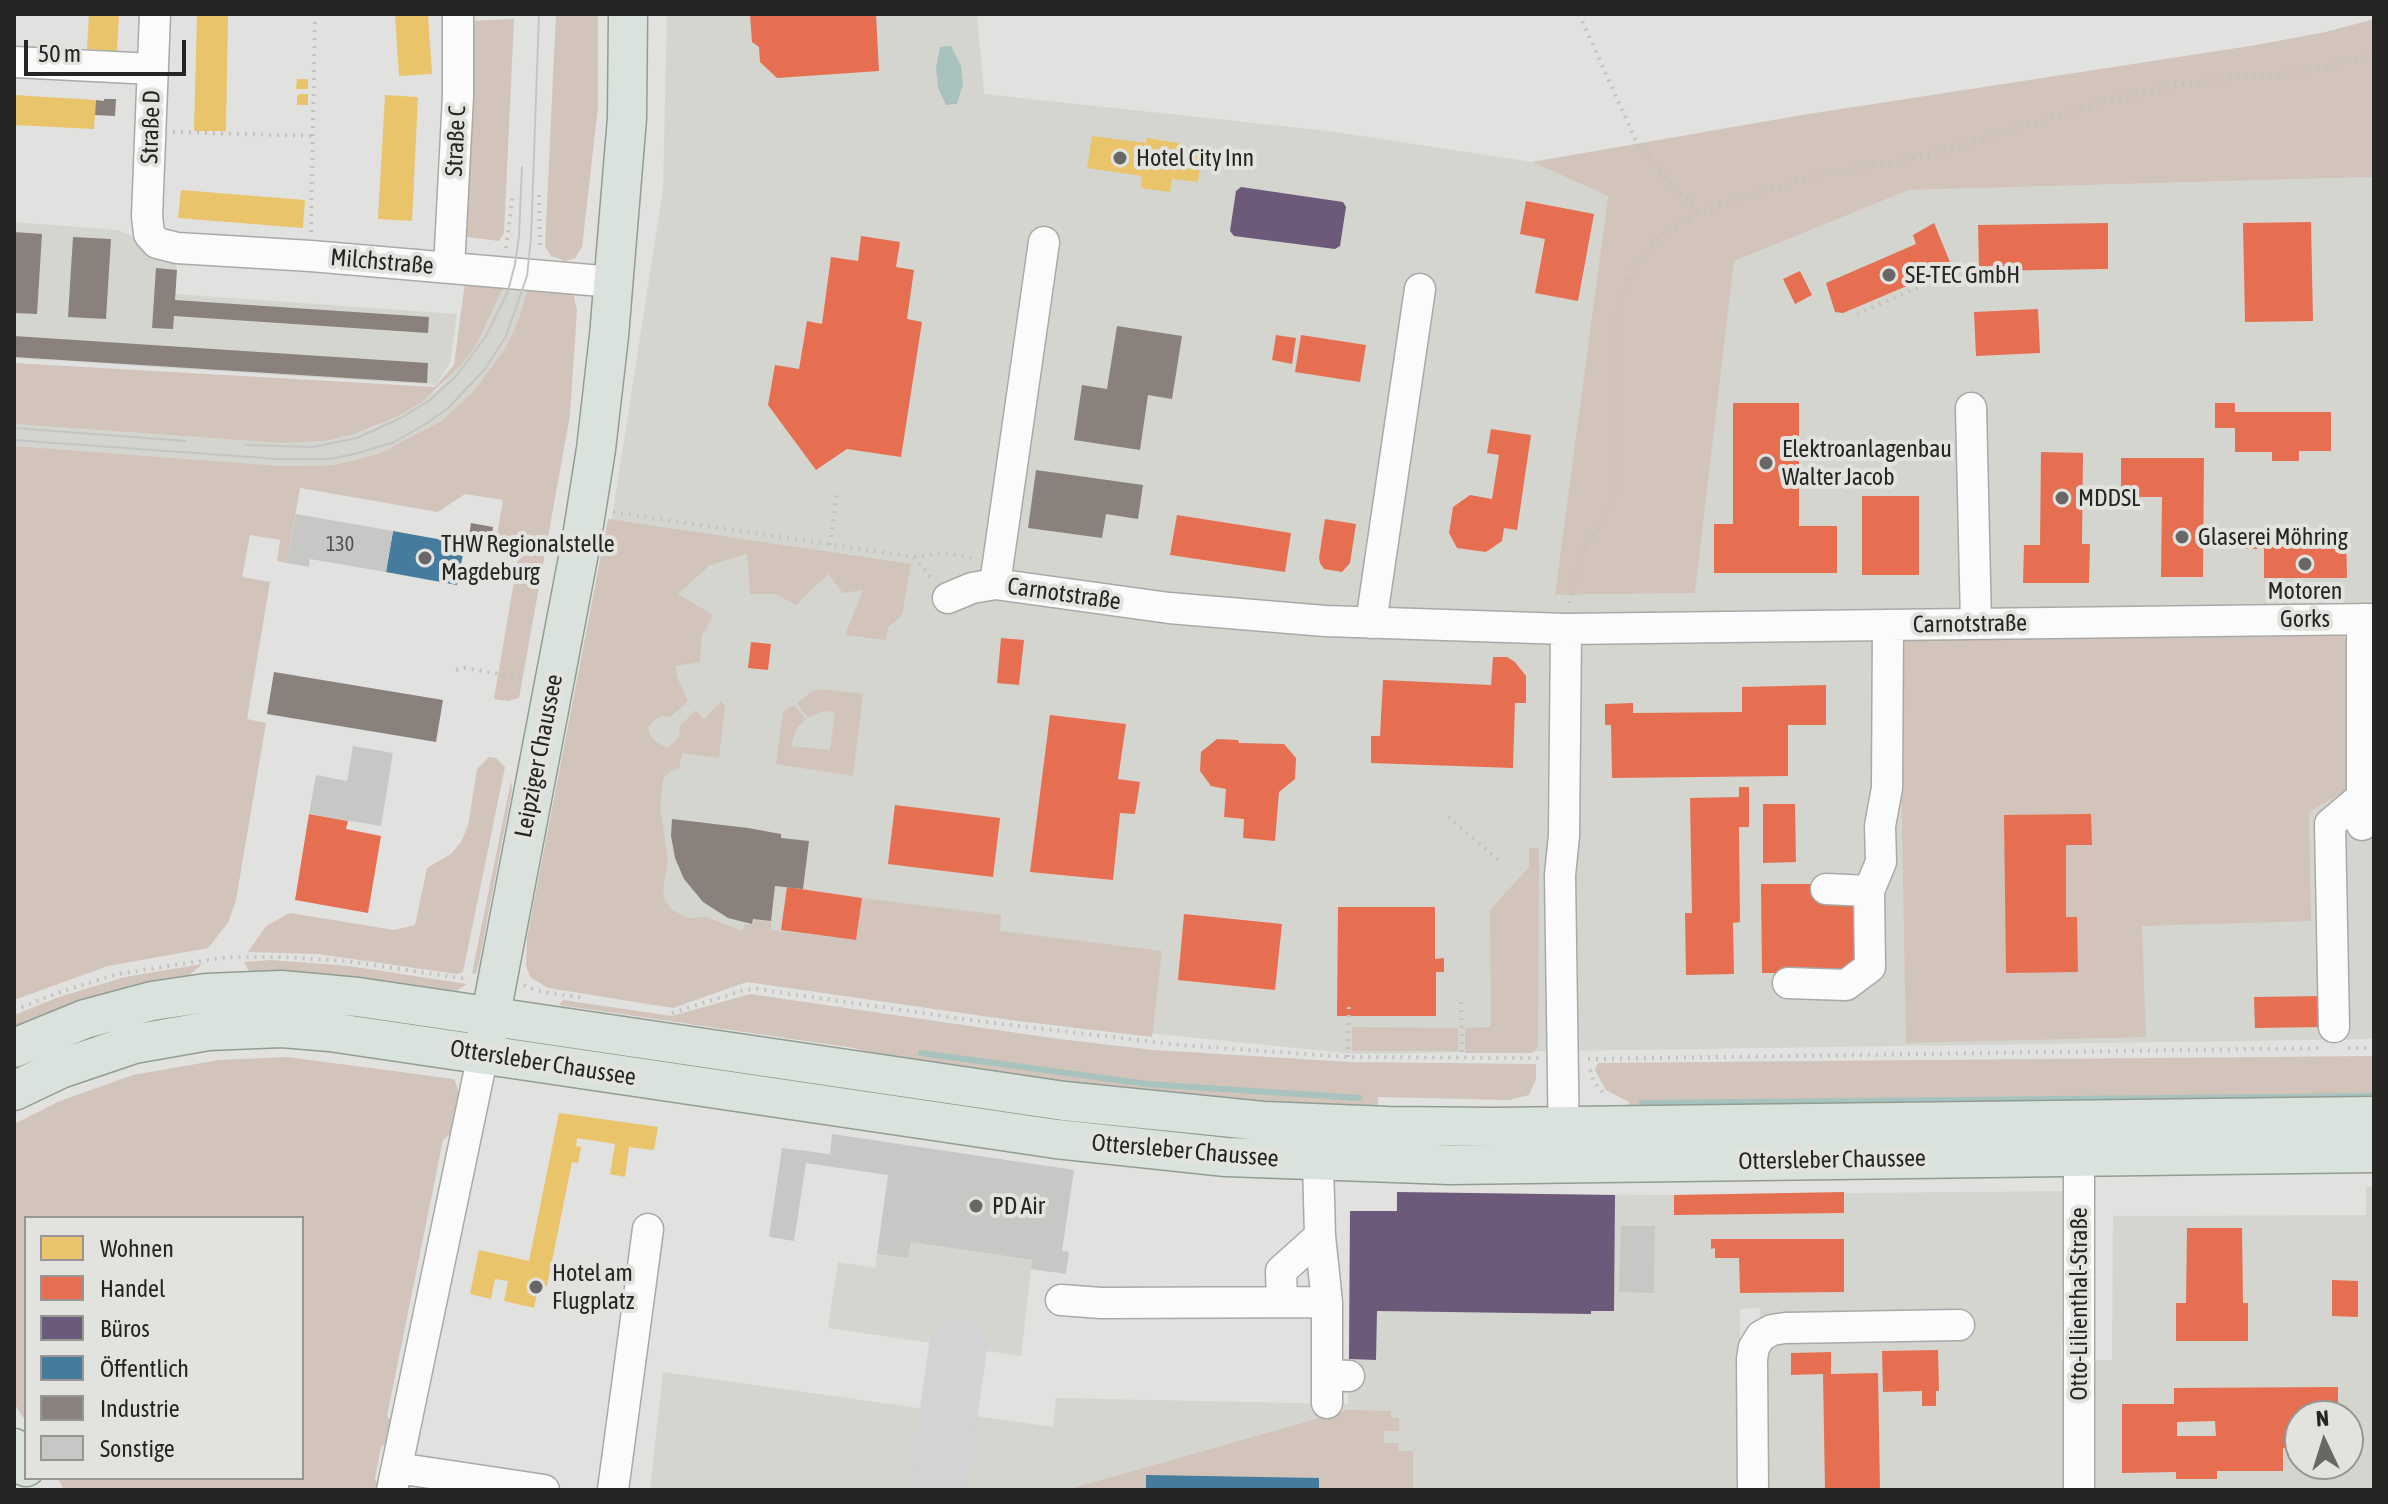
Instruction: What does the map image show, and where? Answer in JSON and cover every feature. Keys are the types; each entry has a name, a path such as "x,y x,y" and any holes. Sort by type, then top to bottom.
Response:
{"main road":[{"name":"Leipziger Chaussee","path":"483,1054 587,508 604,390 627,118 628,14"},
{"name":"Ottersleber Chaussee","path":"14,1048 118,1009 179,996 241,991 333,994 1134,1110 1263,1121 1388,1126 1564,1126 2374,1116"},
{"name":"Ottersleber Chaussee","path":"14,1091 60,1069 119,1048 179,1035 231,1029 330,1032 1056,1139 1226,1157 1318,1162 1564,1164 2374,1153"}],"street":[{"name":"Straße D","path":"152,239 147,216 155,14"},
{"name":"Straße C","path":"449,268 458,96 458,14"},
{"path":"14,62 153,69"},
{"name":"Milchstraße","path":"152,239 163,246 177,248 311,256 613,282"},
{"path":"996,573 1044,242"},
{"path":"1371,623 1376,519 1420,289"},
{"path":"1971,408 1976,624"},
{"name":"Carnotstraße","path":"948,598 996,573 1169,608 1371,623 1566,629 2368,619"},
{"path":"2338,1041 2330,824 2362,811 2368,619"},
{"path":"1788,983 1846,985 1870,967 1869,891 1881,862 1880,826 1887,788 1888,625"},
{"path":"1564,1164 1560,875 1564,836 1566,629"},
{"path":"1826,889 1869,891"},
{"name":"Leipziger Chaussee","path":"395,1479 483,1054"},
{"name":"Otto-Lilienthal-Straße","path":"2079,1119 2079,1490"},
{"path":"1318,1162 1320,1236 1334,1385"},
{"path":"613,1490 648,1229"},
{"path":"1282,1302 1281,1271 1320,1236"},
{"path":"1061,1300 1101,1303 1327,1302"},
{"path":"1753,1490 1752,1359 1754,1347 1761,1336 1785,1328 1959,1325"},
{"path":"395,1479 544,1490"}],"path":[{"path":"311,256 315,14"},
{"path":"1579,14 1637,143 1671,185 1700,212"},
{"path":"1566,629 1577,563 1614,496 1617,471 1614,343 1624,291 1637,262 1665,232 1700,212 1819,175 1912,159 2125,96 2198,82 2318,70 2374,54"},
{"path":"151,131 313,136"},
{"path":"504,274 513,194"},
{"path":"539,195 540,277"},
{"path":"1857,314 1937,279"},
{"path":"830,545 837,493"},
{"path":"587,508 914,557 944,553 996,573"},
{"path":"914,557 948,598"},
{"path":"456,670 464,668 526,678"},
{"path":"1448,817 1502,863"},
{"path":"521,985 537,991 585,998"},
{"path":"672,1013 744,990 757,989 1180,1045 1348,1057 1543,1058 1540,1068"},
{"path":"1461,1002 1462,1058"},
{"path":"1348,1057 1349,1003"},
{"path":"1602,1059 2338,1041 2374,1048"},
{"path":"1589,1059 1590,1072 1599,1091 1615,1102"}],"shaded area":[{"path":"556,14 598,14 598,107 582,247 575,258 565,261 551,256 545,246"},
{"path":"667,14 977,14 984,94 1329,131 1532,162 1608,196 1556,595 1695,593 1734,261 1909,190 2374,177 2374,1039 1355,1054 1029,1021 744,975 671,1004 611,524 663,189"},
{"path":"514,19 504,233 499,241 459,236 469,21"},
{"path":"2374,19 2374,177 1909,190 1734,261 1695,593 1555,595 1608,196 1532,162 1802,115 2256,45"},
{"path":"14,222 117,230 177,255 175,294 457,314 450,363 436,385 14,358"},
{"path":"465,282 505,284 476,345 460,366 423,401 398,416 355,434 325,441 280,443 14,424 14,363 435,387 454,365"},
{"path":"505,284 529,285 517,324 489,373 441,421 381,453 335,465 281,466 14,446 14,424 280,443 325,441 355,434 375,427 437,390 476,345"},
{"path":"529,285 572,289 577,310 570,415 519,698 508,701 494,699 519,552 495,547 503,500 465,494 438,512 300,488 287,563 277,561 280,540 250,535 242,577 270,582 247,719 266,723 236,900 228,923 208,948 108,966 14,1000 14,446 281,466 335,465 381,453 441,421 475,390 504,350 517,324"},
{"path":"608,519 911,564 902,615 888,627 886,640 845,635 863,590 843,593 828,574 796,605 775,594 750,594 747,554 710,565 678,594 713,615 702,635 700,662 675,666 688,701 670,717 661,716 652,722 648,727 651,736 668,748 679,737 680,726 696,710 704,719 721,701 725,707 719,758 682,753 679,769 669,772 663,779 660,807 668,862 663,890 672,910 688,918 705,917 743,931 744,924 753,925 754,920 771,922 771,930 856,940 862,898 1001,915 1000,931 1162,951 1152,1037 747,982 673,1008 548,988 530,977 526,965 527,938"},
{"path":"2343,636 2352,650 2350,788 2309,812 2311,921 2142,926 2146,1037 1906,1043 1899,659 1903,640"},
{"path":"823,689 863,694 853,776 776,764 783,712 794,705 806,719 796,729 791,746 830,750 835,712 823,711 808,718 797,703 812,691"},
{"path":"489,757 496,758 505,767 463,972 457,974 318,954 248,952 266,926 290,913 394,930 415,925 427,868 451,854 461,842 468,826 477,769"},
{"path":"511,781 512,790 476,974 472,973"},
{"path":"1529,848 1539,848 1538,1046 1532,1053 1465,1053 1465,1028 1491,1027 1490,910 1529,867"},
{"path":"271,960 349,966 467,984 453,993 250,973 244,962"},
{"path":"202,964 185,979 14,1035 14,1015 59,997 125,977"},
{"path":"750,994 1154,1050 1350,1062 1536,1064 1536,1079 1529,1095 1509,1100 1378,1097 1378,1115 1135,1098 890,1058 854,1048 559,1005 563,1000 672,1016"},
{"path":"1352,1027 1458,1028 1458,1051 1352,1051"},
{"path":"2374,1056 2374,1104 1629,1114 1629,1102 1606,1090 1595,1070 1598,1063"},
{"path":"287,1057 454,1079 460,1103 455,1130 443,1140 387,1416 394,1425 391,1440 381,1447 375,1478 380,1490 64,1490 59,1480 304,1480 304,1216 24,1216 24,1419 14,1403 14,1124 60,1101 133,1075 219,1060"},
{"path":"2366,1187 2374,1187 2374,1490 1764,1490 1760,1308 1740,1309 1740,1490 650,1490 663,1372 1053,1427 1056,1398 1348,1404 1350,1211 1396,1211 1397,1192 1660,1195 2065,1191 2061,1360 2112,1360 2113,1216 2366,1215"},
{"path":"911,1242 1032,1260 1021,1356 828,1328 838,1262 875,1268 877,1254 908,1258"},
{"path":"1348,1410 1391,1411 1391,1418 1399,1418 1399,1431 1384,1431 1384,1443 1398,1443 1399,1451 1413,1451 1413,1490 1066,1490"}],"water":[{"path":"951,46 961,66 963,84 957,104 946,105 938,88 936,68 940,47"}],"building: Wohnen":[{"path":"89,14 119,14 117,51 87,49"},
{"path":"197,14 228,14 226,131 194,131"},
{"path":"395,14 428,14 432,74 399,76"},
{"path":"297,79 308,79 308,89 296,89"},
{"path":"300,94 308,94 308,105 297,105"},
{"path":"14,95 96,100 94,129 14,125"},
{"path":"385,95 418,97 412,221 378,219"},
{"path":"1092,136 1146,143 1146,138 1179,143 1178,150 1202,153 1198,182 1172,179 1170,192 1141,188 1142,176 1087,168"},
{"path":"181,190 305,200 303,228 178,218"},
{"path":"559,1113 658,1127 654,1150 629,1147 625,1177 610,1174 615,1144 577,1138 576,1146 581,1147 578,1163 572,1162 547,1286 539,1285 534,1308 504,1301 508,1281 495,1279 491,1299 470,1294 479,1250 529,1261"}],"building: Handel":[{"path":"750,14 876,14 879,71 777,78 760,62 759,47 752,42"},
{"path":"1526,201 1594,214 1578,301 1535,293 1545,239 1520,234"},
{"path":"2311,222 2313,321 2245,322 2243,223"},
{"name":"SE-TEC GmbH","path":"1934,223 1952,267 1843,313 1835,312 1826,283 1916,244 1913,235"},
{"path":"2108,223 2108,269 1979,271 1978,225"},
{"path":"861,236 900,242 896,267 914,270 907,319 922,322 901,457 847,449 816,470 768,405 775,365 799,369 807,321 822,324 831,257 858,261"},
{"path":"1800,271 1812,295 1795,304 1783,279"},
{"path":"2038,309 2040,353 1976,356 1974,312"},
{"path":"1276,335 1296,338 1292,364 1272,360"},
{"path":"1301,335 1366,345 1360,382 1295,372"},
{"name":"Elektroanlagenbau Walter Jacob","path":"1733,403 1799,403 1799,526 1837,526 1837,573 1714,573 1714,524 1733,524"},
{"path":"2215,403 2235,403 2235,412 2331,412 2331,451 2299,451 2299,461 2272,461 2272,452 2235,452 2235,428 2215,428"},
{"path":"1491,429 1531,435 1517,530 1504,528 1502,541 1486,552 1457,548 1449,533 1453,507 1470,495 1492,499 1499,455 1487,453"},
{"name":"MDDSL","path":"2041,452 2083,453 2082,544 2090,544 2089,583 2023,583 2024,545 2040,545"},
{"name":"Glaserei Möhring","path":"2121,458 2204,458 2203,577 2161,577 2162,497 2121,497"},
{"path":"1862,496 1919,496 1919,575 1862,575"},
{"path":"1177,515 1291,533 1285,572 1170,555"},
{"path":"1325,519 1356,524 1350,563 1342,572 1324,569 1320,563"},
{"name":"Motoren Gorks","path":"2346,529 2347,578 2264,578 2264,549 2244,549 2244,530"},
{"path":"1001,638 1024,640 1019,685 997,683"},
{"path":"751,642 771,644 768,670 748,668"},
{"path":"1493,657 1507,657 1526,676 1526,703 1515,703 1513,768 1371,763 1371,736 1380,736 1383,680 1491,685"},
{"path":"1826,685 1826,725 1788,725 1788,776 1612,778 1611,725 1605,725 1605,704 1633,703 1633,713 1742,712 1742,687"},
{"path":"1050,715 1126,724 1118,779 1140,782 1135,814 1120,813 1113,880 1030,872"},
{"path":"1217,739 1284,744 1296,758 1295,779 1279,792 1275,841 1243,838 1244,819 1224,817 1226,789 1211,786 1200,771 1201,752"},
{"path":"1739,787 1749,787 1749,827 1739,827 1740,922 1733,923 1734,974 1686,975 1685,913 1692,913 1690,798 1739,797"},
{"path":"1763,804 1795,804 1796,862 1763,863"},
{"path":"895,805 1000,818 993,877 888,864"},
{"path":"309,814 348,821 346,829 381,836 368,913 295,900"},
{"path":"2091,814 2092,845 2066,845 2066,917 2077,917 2078,972 2006,973 2004,815"},
{"path":"1761,884 1812,884 1812,898 1851,898 1864,912 1864,959 1851,973 1762,973"},
{"path":"787,887 862,898 856,940 781,930"},
{"path":"1338,907 1435,907 1435,959 1444,958 1444,972 1436,972 1436,1016 1337,1016"},
{"path":"1184,914 1282,924 1275,990 1178,980"},
{"path":"2324,996 2324,1027 2255,1028 2254,997"},
{"path":"1844,1192 1844,1213 1674,1215 1674,1195"},
{"path":"2187,1228 2242,1228 2243,1303 2248,1303 2248,1341 2176,1341 2176,1303 2186,1303"},
{"path":"1711,1239 1844,1239 1844,1292 1740,1293 1739,1258 1715,1258"},
{"path":"2332,1280 2358,1281 2358,1317 2332,1316"},
{"path":"1938,1350 1939,1391 1936,1391 1936,1406 1922,1406 1922,1391 1883,1392 1882,1351"},
{"path":"1831,1352 1831,1374 1878,1373 1880,1490 1825,1490 1823,1374 1791,1375 1791,1353"},
{"path":"2338,1387 2338,1400 2284,1400 2283,1471 2217,1471 2217,1479 2176,1479 2176,1472 2122,1473 2122,1404 2174,1404 2174,1388","holes":["2215,1421 2216,1436 2177,1436 2177,1422"]}],"building: Büros":[{"path":"1241,187 1343,202 1346,207 1340,246 1335,249 1234,236 1230,231 1236,191"},
{"path":"1397,1192 1615,1195 1614,1311 1591,1311 1591,1314 1377,1311 1376,1360 1349,1359 1350,1211 1397,1211"}],"building: Öffentlich":[{"name":"THW Regionalstelle Magdeburg","path":"393,531 465,544 457,585 386,572"},
{"path":"1146,1475 1319,1478 1319,1490 1146,1490"}],"building: Industrie":[{"path":"116,99 115,116 95,115 96,100"},
{"path":"14,232 42,234 37,314 14,313"},
{"path":"73,237 111,239 106,319 68,317"},
{"path":"156,268 177,270 175,300 429,317 428,333 174,316 173,329 152,328"},
{"path":"1117,326 1182,336 1172,399 1148,395 1140,450 1074,440 1082,385 1107,389"},
{"path":"14,336 428,363 427,383 14,357"},
{"path":"1036,470 1143,485 1138,519 1106,514 1102,538 1028,528"},
{"path":"471,523 493,527 490,547 468,543"},
{"path":"274,672 443,700 436,742 267,714"},
{"path":"672,819 748,828 781,834 781,838 809,841 803,889 775,886 771,921 753,919 752,924 728,918 703,902 684,879 675,858"}],"building: Sonstige":[{"path":"296,514 393,531 386,572 310,559 309,567 287,563"},
{"path":"353,746 393,753 381,826 309,814 316,775 347,781"},
{"name":"PD Air","path":"832,1134 1074,1170 1062,1251 1069,1252 1066,1274 1031,1269 1032,1260 911,1242 908,1258 877,1254 888,1175 806,1163 794,1241 769,1237 782,1148 830,1154"},
{"path":"1621,1226 1655,1226 1654,1293 1619,1292"}],"waterway":[{"path":"921,1053 1147,1084 1359,1098"},
{"path":"1642,1103 2374,1096"}],"taxiway":[{"path":"938,1490 958,1347"}],"tram line":[{"path":"14,440 278,459 328,459 394,442 448,408 485,369 506,336 527,276 539,14"},
{"path":"245,445 312,447 357,438 403,417 430,400 456,376 486,336 508,291 519,236 522,167"},
{"path":"14,428 186,441"}],"place":[{"name":"Hotel City Inn","path":"1120,158"},
{"name":"SE-TEC GmbH","path":"1889,275"},
{"name":"Elektroanlagenbau Walter Jacob","path":"1766,463"},
{"name":"MDDSL","path":"2062,498"},
{"name":"Glaserei Möhring","path":"2182,537"},
{"name":"THW Regionalstelle Magdeburg","path":"425,558"},
{"name":"Motoren Gorks","path":"2305,564"},
{"name":"PD Air","path":"976,1206"},
{"name":"Hotel am Flugplatz","path":"536,1287"}]}
